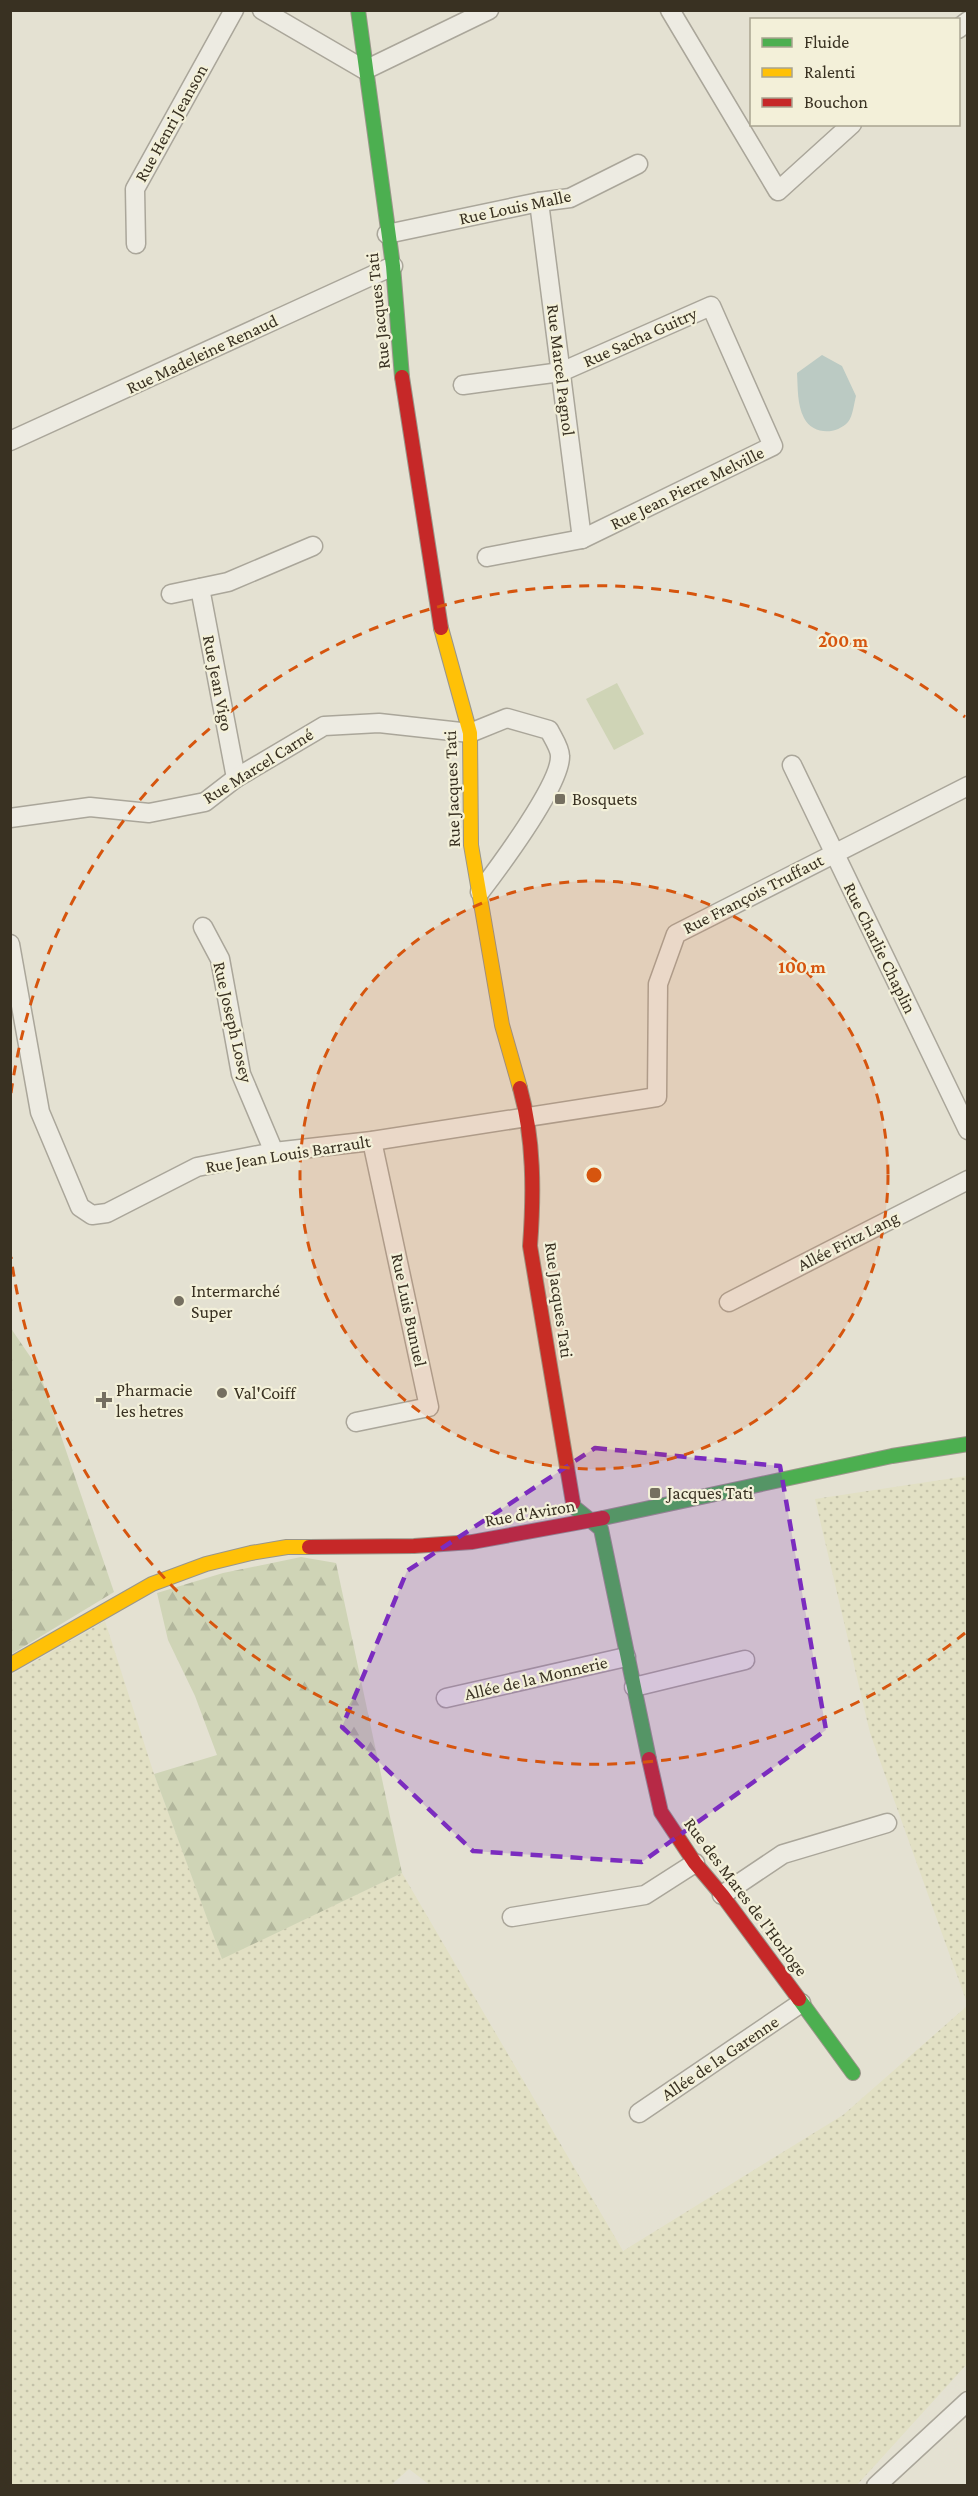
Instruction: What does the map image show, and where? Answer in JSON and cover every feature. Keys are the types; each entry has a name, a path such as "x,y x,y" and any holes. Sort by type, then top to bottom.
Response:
{"street":[{"name":"Rue Henri Jeanson","path":"136,244 135,189 234,10"},
{"path":"262,10 365,70 489,10"},
{"name":"Rue Jacques Tati","path":"358,10 393,267 399,355 441,628 470,733 471,845 502,1025 528,1117 533,1203 530,1246 572,1500 574,1507 591,1520"},
{"path":"670,10 778,191 850,126"},
{"name":"Rue Louis Malle","path":"387,234 539,202 570,198 638,164"},
{"name":"Rue Marcel Pagnol","path":"539,202 582,539"},
{"name":"Rue Madeleine Renaud","path":"10,441 393,267"},
{"name":"Rue Sacha Guitry","path":"463,385 561,372 711,306"},
{"name":"Rue Jean Pierre Melville","path":"487,557 582,539 773,446 711,306"},
{"path":"171,594 228,582 314,546"},
{"name":"Rue Jean Vigo","path":"200,588 236,778"},
{"path":"470,733 507,718 549,730 560,755 557,774 539,805 509,855 480,892"},
{"name":"Rue Marcel Carné","path":"10,818 90,807 149,813 205,802 236,778 324,726 379,723 470,733"},
{"name":"Rue Charlie Chaplin","path":"792,765 968,1130"},
{"name":"Rue François Truffaut","path":"528,1117 657,1097 658,984 676,934 968,786"},
{"name":"Rue Joseph Losey","path":"203,927 220,959 240,1074 274,1152"},
{"name":"Rue Jean Louis Barrault","path":"10,944 40,1112 80,1207 92,1215 106,1213 197,1167 274,1152 372,1141 528,1117"},
{"name":"Rue Luis Bunuel","path":"356,1422 429,1407 372,1141"},
{"name":"Allée Fritz Lang","path":"729,1302 968,1180"},
{"name":"Rue d'Aviron","path":"10,1665 153,1584 206,1564 251,1553 287,1546 414,1546 472,1542 552,1529 892,1456 968,1444"},
{"name":"Rue des Mares de l'Horloge","path":"591,1520 601,1529 626,1657 661,1812 695,1863 722,1895 853,2073"},
{"name":"Allée de la Monnerie","path":"446,1698 626,1657"},
{"path":"634,1687 745,1660"},
{"path":"722,1895 783,1854 887,1823"},
{"path":"512,1917 645,1895 695,1863"},
{"name":"Allée de la Garenne","path":"639,2113 801,2003"},
{"path":"876,2486 968,2401"}],"highlighted area":[{"path":"595,1448 780,1466 826,1730 642,1862 473,1851 342,1727 407,1571"}],"shaded area":[{"path":"822,355 842,366 856,396 848,422 831,431 819,430 808,424 802,413 798,396 797,373"},
{"path":"968,1476 967,2003 870,1733 815,1499"},
{"path":"105,1621 154,1774 222,1958 402,1873 623,2251 843,2115 967,2006 967,2364 857,2485 431,2486 409,2469 390,2486 11,2485 10,1676"}],"green space":[{"path":"617,683 644,734 614,750 586,699"},
{"path":"10,1327 38,1368 114,1592 10,1655"},
{"path":"301,1557 336,1563 402,1873 222,1959 154,1774 217,1755 195,1696 168,1640 157,1593 223,1573"}],"traffic: fast":[{"path":"358,10 393,266 402,377"},
{"path":"603,1518 892,1456 968,1444"},
{"path":"573,1503 574,1507 601,1529 649,1759"},
{"path":"799,1999 853,2073"}],"traffic: slow":[{"path":"441,628 470,733 471,845 502,1025 520,1088"},
{"path":"10,1665 152,1584 206,1564 251,1553 287,1547 309,1547"}],"traffic: jam":[{"path":"402,377 441,628"},
{"path":"520,1088 525,1107 532,1166 530,1246 573,1503"},
{"path":"309,1547 414,1546 472,1542 603,1518"},
{"path":"649,1759 661,1812 695,1863 722,1895 799,1999"}],"place":[{"name":"Bosquets","path":"560,799"},
{"name":"Intermarché Super","path":"179,1301"},
{"name":"Val'Coiff","path":"222,1393"},
{"name":"Pharmacie les hetres","path":"104,1400"},
{"name":"Jacques Tati","path":"655,1493"}]}
